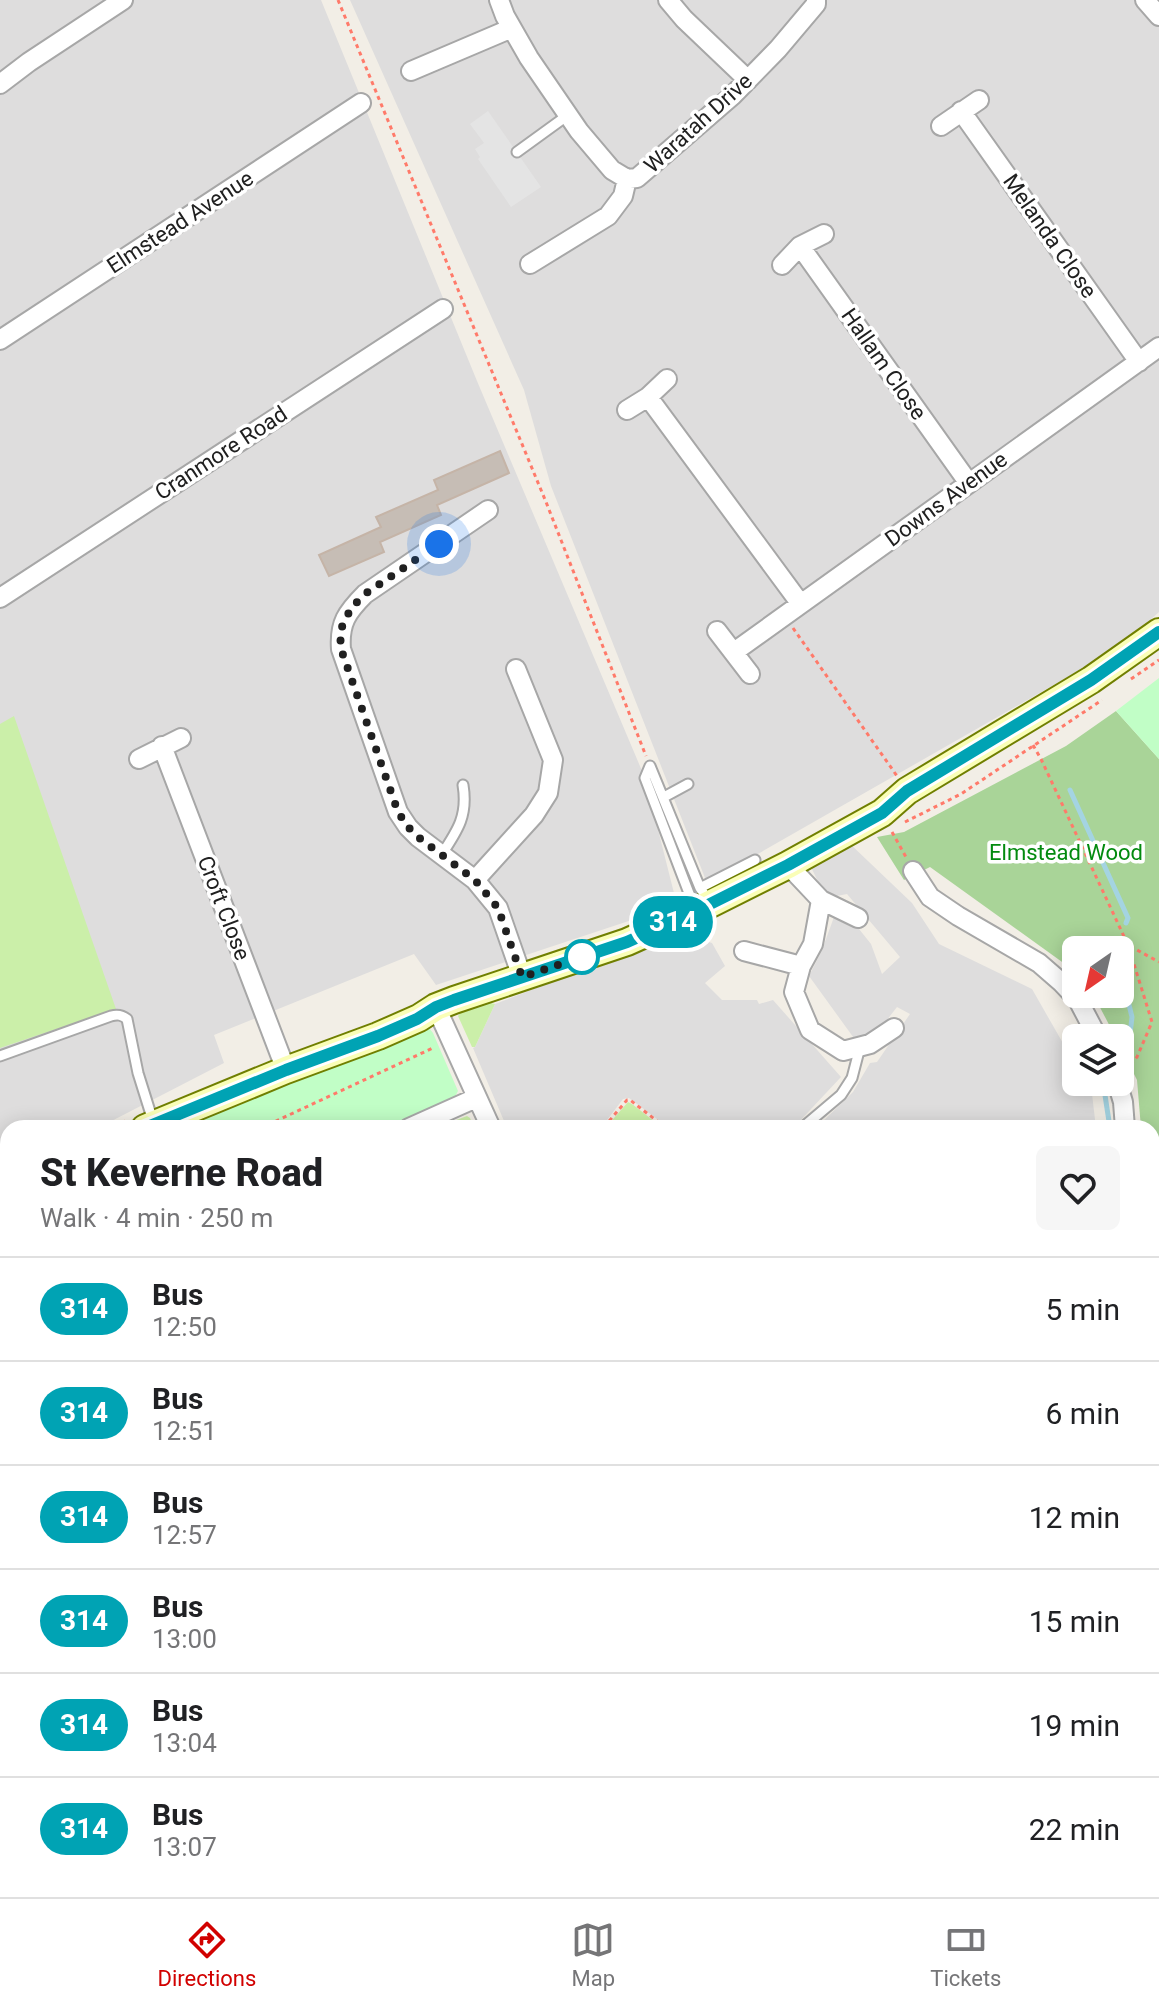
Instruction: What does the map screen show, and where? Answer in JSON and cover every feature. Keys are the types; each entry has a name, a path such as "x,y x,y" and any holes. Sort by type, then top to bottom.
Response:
{"street":[{"path":"0,84 123,0"},
{"name":"Waratah Drive","path":"499,0 529,58 568,115 612,170 627,179 637,178 748,80 778,49 816,4 816,0"},
{"path":"668,0 748,80"},
{"path":"1145,0 1159,16"},
{"path":"411,71 512,28"},
{"path":"941,126 979,100"},
{"name":"Elmstead Avenue","path":"0,340 361,103"},
{"name":"Melanda Close","path":"961,111 1139,362"},
{"path":"530,264 608,216 623,196 627,179"},
{"path":"782,265 800,246 824,234"},
{"name":"Hallam Close","path":"800,246 968,482"},
{"name":"Cranmore Road","path":"0,598 443,309"},
{"name":"Downs Avenue","path":"734,652 1159,347"},
{"path":"627,410 648,397 667,379"},
{"path":"648,397 800,603"},
{"path":"488,510 365,594 351,608 340,631 341,649 398,812 418,837 475,880 498,908 522,977"},
{"path":"717,631 750,674"},
{"path":"164,1120 378,1036 436,1007 627,942 702,901 788,865 882,813 907,791 1091,680 1159,632"},
{"path":"475,880 534,815 548,793 553,760 516,669"},
{"path":"139,759 181,738"},
{"name":"Croft Close","path":"162,746 286,1070"},
{"path":"788,865 821,900 858,918"},
{"path":"913,871 930,897 1039,963 1078,1000 1091,1024"},
{"path":"821,900 813,944 801,966 794,992 810,1030 843,1051 870,1044 894,1028"},
{"path":"744,951 801,966"},
{"path":"436,1007 487,1120"},
{"path":"1121,1096 1124,1120"},
{"path":"427,1120 476,1098"}],"lane":[{"path":"517,152 568,115"},
{"path":"650,766 702,901"},
{"path":"650,766 645,778 702,901"},
{"path":"664,797 688,784"},
{"path":"442,854 457,831 466,803 463,785"},
{"path":"702,901 755,860"},
{"path":"0,1056 117,1014 123,1016 127,1019 148,1120"},
{"path":"811,1120 841,1095 852,1078 860,1047"}],"path":[{"path":"338,0 546,502 650,766"},
{"path":"784,615 907,791"},
{"path":"1126,683 1159,660"},
{"path":"905,822 961,794 1103,699"},
{"path":"1033,746 1124,936"},
{"path":"890,828 913,871"},
{"path":"1134,948 1159,962"},
{"path":"1134,964 1152,1022 1134,1060"},
{"path":"278,1120 451,1040"},
{"path":"610,1120 630,1100 656,1120"}],"shaded area":[{"path":"0,0 321,0 477,381 645,778 677,905 436,985 414,954 214,1035 224,1063 114,1120 0,1120"},
{"path":"350,0 1159,0 1159,612 1120,647 707,883 551,486 524,390"},
{"path":"488,111 541,187 511,207 478,159 480,157 475,149 484,143 470,124"},
{"path":"847,841 912,903 939,944 1032,989 1062,1042 1062,1096 1092,1096 1095,1120 824,1120 853,1092 870,1063 877,1062 910,1014 897,1007 876,1034 856,1041 809,976 834,917 859,929 871,944 882,974 900,957 847,894 826,898 809,863"},
{"path":"678,933 712,943 725,966 705,983 722,1000 757,1000 759,1004 773,1000 841,1077 801,1120 658,1120 629,1098 623,1099 607,1120 504,1120 473,1048 495,1004"}],"green space":[{"path":"1159,678 1159,759 1116,711"},
{"name":"Elmstead Wood","path":"1116,711 1159,759 1159,1120 1140,1120 1134,1074 1134,1024 1109,1024 1100,1008 1134,1008 1134,936 1062,936 1062,962 930,867 904,880 877,837 904,832 1066,746"},
{"path":"14,716 116,1009 0,1048 0,724"},
{"path":"487,1002 495,1004 475,1047 472,1047 458,1016"},
{"path":"423,1027 433,1033 458,1091 451,1104 406,1120 195,1120"},
{"path":"628,1102 653,1120 612,1120"}],"building":[{"path":"500,451 509,473 437,505 441,515 380,542 384,552 329,576 319,555 381,527 376,517 438,490 434,480"}],"waterway":[{"path":"1070,790 1128,918 1126,923"},
{"path":"1130,1008 1131,1024"},
{"path":"1105,1096 1109,1120"}],"bus line":[{"name":"314","path":"164,1120 378,1036 436,1007 627,942 696,911 882,813 907,791 1091,680 1159,632"}],"route":[{"path":"439,544 365,594 351,608 340,631 341,649 368,730 398,812 418,837 475,880 498,908 522,977 582,957"}]}
